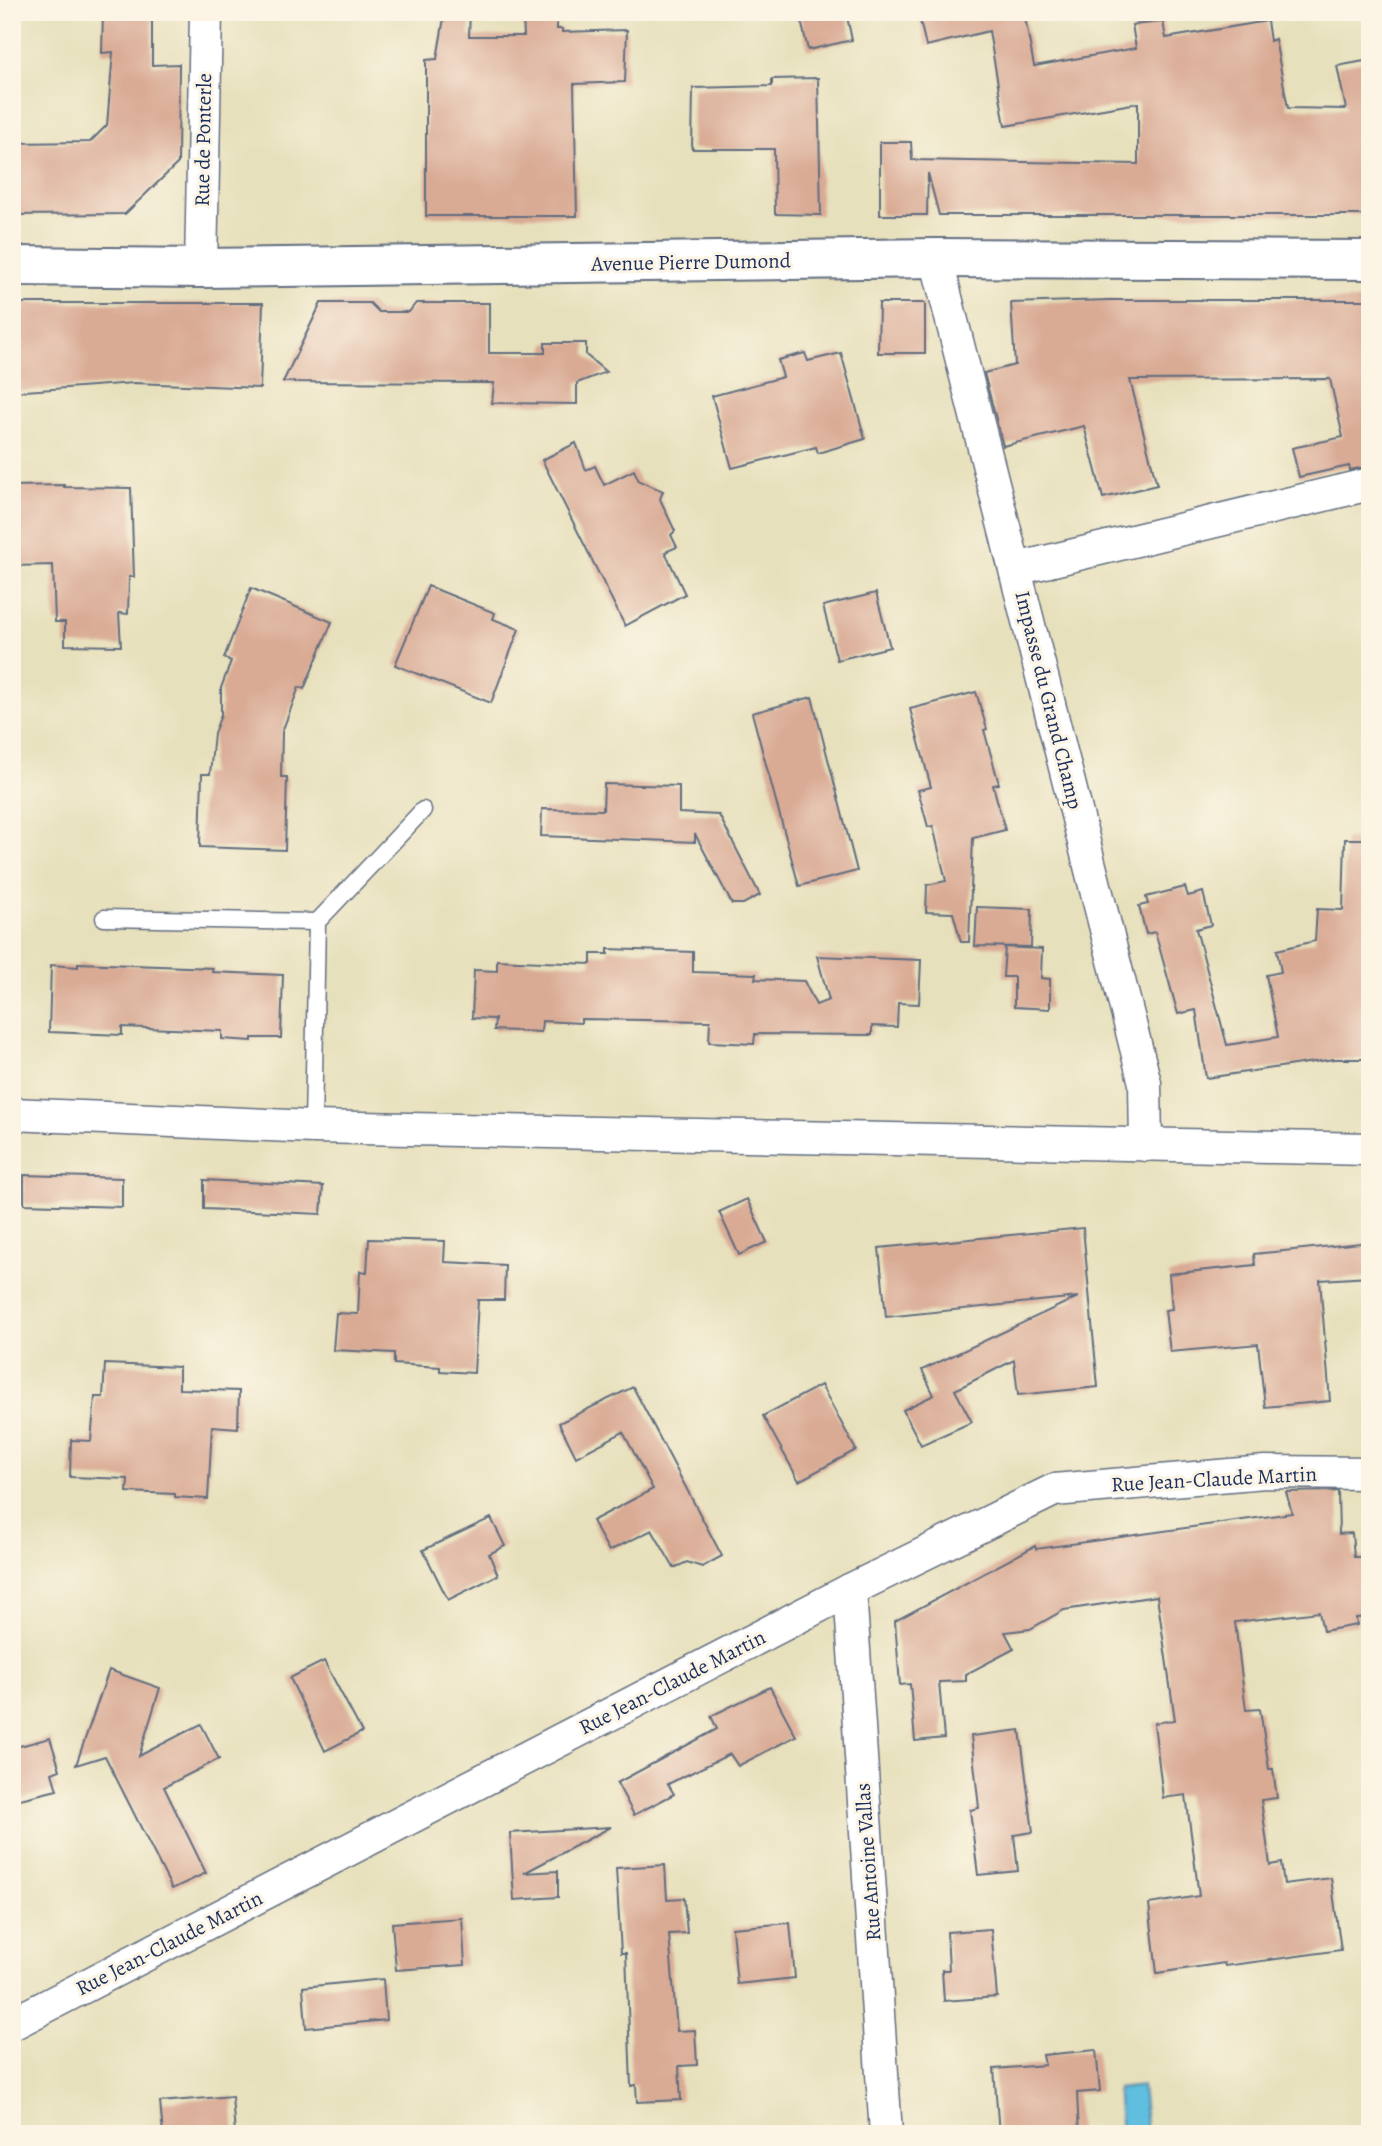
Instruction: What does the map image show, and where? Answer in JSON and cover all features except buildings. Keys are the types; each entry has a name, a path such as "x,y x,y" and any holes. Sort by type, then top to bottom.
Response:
{"main road":[{"name":"Avenue Pierre Dumond","path":"12,266 201,268 936,258 1370,260"}],"street":[{"name":"Rue de Ponterle","path":"201,268 206,12"},
{"name":"Impasse du Grand Champ","path":"936,258 1145,1083 1146,1145"},
{"path":"1016,569 1370,484"},
{"path":"12,1114 313,1127 1370,1149"},
{"name":"Rue Jean-Claude Martin","path":"12,2024 850,1590 1054,1490 1265,1472 1370,1473"},
{"name":"Rue Antoine Vallas","path":"850,1590 886,2134"}],"lane":[{"path":"313,1127 317,922 423,810"},
{"path":"104,918 317,922"}],"water":[{"path":"1142,2086 1147,2134 1118,2134 1121,2133 1117,2089"}]}
